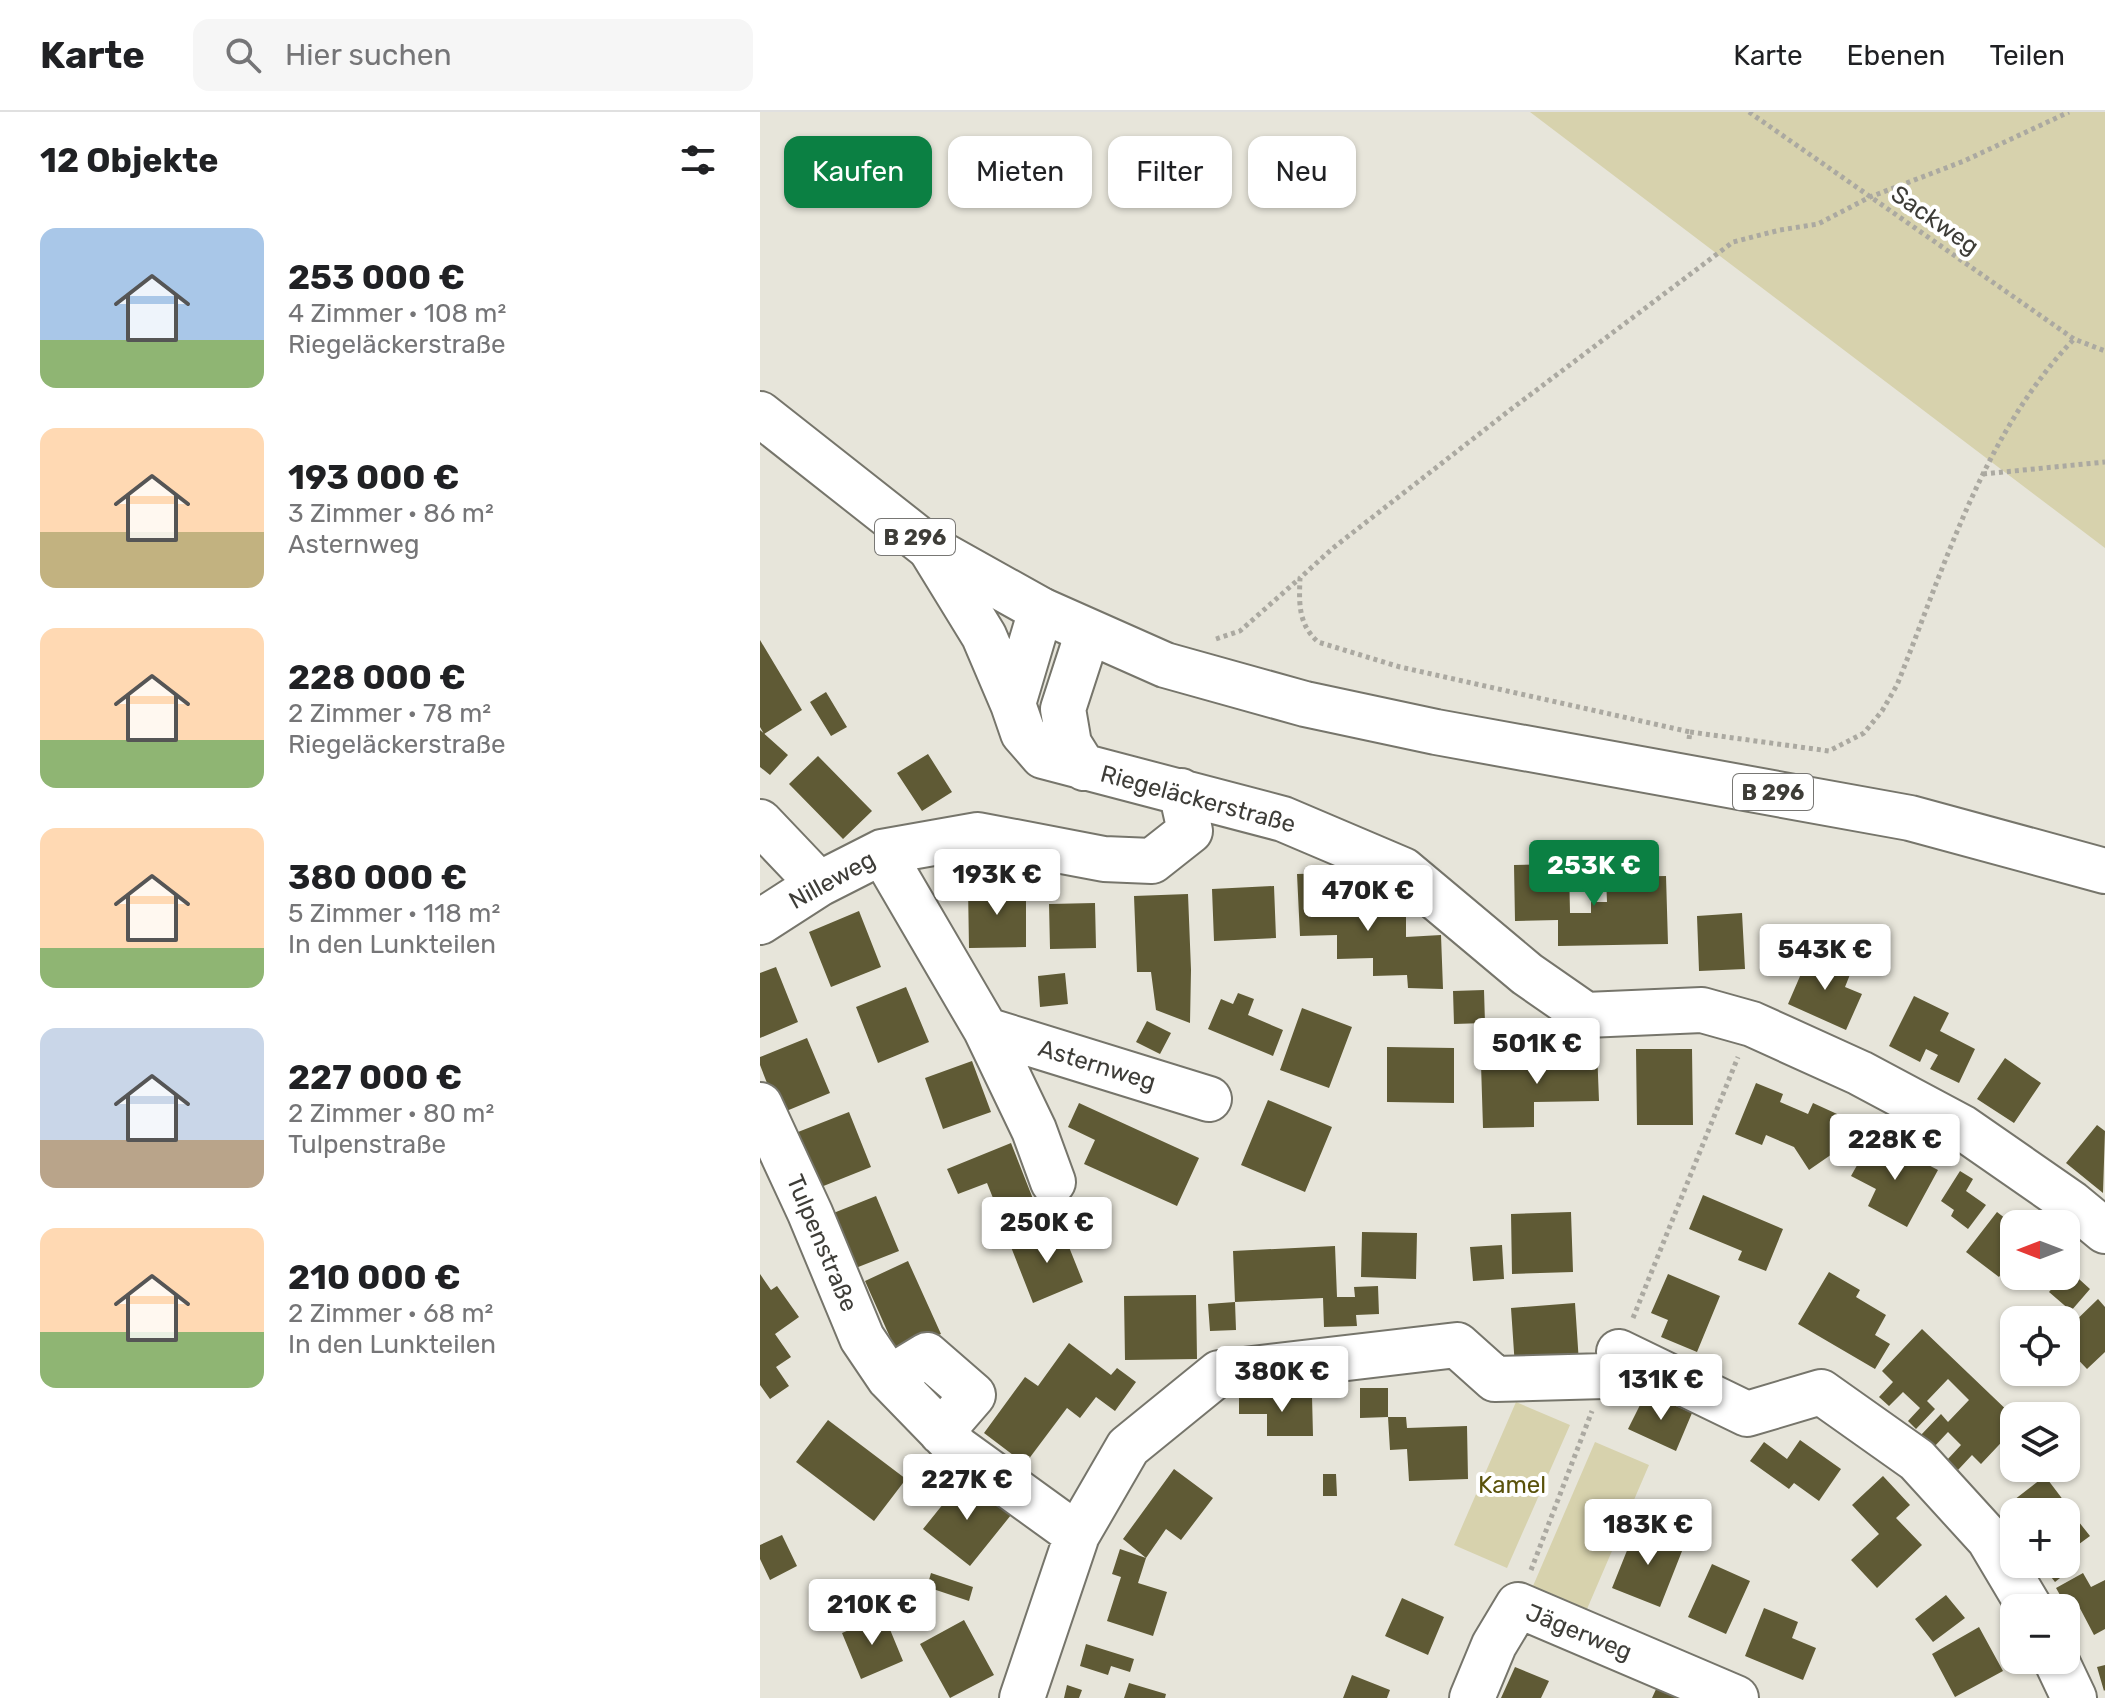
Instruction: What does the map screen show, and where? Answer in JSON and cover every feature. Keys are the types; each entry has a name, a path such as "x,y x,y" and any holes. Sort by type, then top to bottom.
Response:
{"street":[{"name":"B 296","path":"760,414 930,548 1041,610 1165,665 1305,704 1436,732 1910,818 2105,871"},
{"name":"Riegeläckerstraße","path":"930,548 984,636 1023,733 1043,756 1283,819 1403,870 1527,974 1586,1015 1702,1010 1752,1024 1860,1073 1963,1128 2071,1203 2105,1231"},
{"path":"1013,704 1041,610"},
{"name":"Riegeläckerstraße","path":"1084,768 1069,744 1063,709 1088,632"},
{"name":"Nilleweg","path":"760,922 819,884 882,852 978,835 1104,859 1152,861 1190,831 1181,791"},
{"path":"760,822 819,884"},
{"name":"Asternweg","path":"882,852 986,1030 1034,1130 1053,1182"},
{"name":"Asternweg","path":"986,1030 1209,1099"},
{"name":"Tulpenstraße","path":"760,1105 810,1213 862,1338 889,1378 958,1449 1077,1535"},
{"path":"1022,1698 1077,1535 1128,1447 1219,1373 1457,1345 1495,1379 1612,1364 1747,1414 1821,1392 1917,1460 1989,1539 2022,1594"},
{"name":"Jägerweg","path":"1472,1698 1494,1645 1518,1605 1736,1698"},
{"path":"2063,1674 2074,1698"}],"path":[{"name":"Sackweg","path":"1749,112 2074,339 2105,351"},
{"path":"1165,665 1207,641 1240,631 1333,548 1733,242 1818,224 1870,197 1964,161 2069,112"},
{"path":"1300,578 1299,608 1303,623 1318,642 1400,667 1690,732 1829,751 1864,733 1897,685 1982,474 2032,388 2074,339"},
{"path":"1982,474 2105,462"},
{"path":"1681,775 1690,732"}],"green space":[{"path":"1530,112 2105,112 2105,548"},
{"name":"Kamel","path":"1516,1402 1570,1425 1507,1568 1454,1545"},
{"name":"Kamel","path":"1595,1442 1649,1465 1587,1609 1533,1586"}],"building":[{"path":"760,640 802,710 764,734 760,727"},
{"path":"826,692 847,727 831,736 810,702"},
{"path":"760,730 788,755 770,775 760,767"},
{"path":"928,754 952,792 922,811 897,773"},
{"path":"818,756 872,811 843,839 789,784"},
{"path":"1569,864 1570,913 1591,913 1591,902 1607,902 1606,877 1666,876 1668,944 1558,946 1558,920 1515,921 1514,865"},
{"path":"1335,873 1335,896 1371,895 1372,917 1406,916 1406,937 1441,935 1443,989 1408,988 1407,975 1373,976 1373,958 1337,959 1337,935 1300,936 1297,874"},
{"path":"1026,886 1026,947 969,948 968,887"},
{"path":"1274,886 1276,938 1214,941 1212,889"},
{"path":"1188,894 1190,1023 1156,1010 1151,972 1137,972 1134,896"},
{"path":"1095,903 1096,948 1050,949 1049,904"},
{"path":"859,911 881,967 831,987 809,932"},
{"path":"1742,913 1745,969 1699,971 1697,916"},
{"path":"1810,953 1851,972 1845,987 1862,994 1846,1030 1788,1004"},
{"path":"776,967 798,1022 760,1038 760,973"},
{"path":"1065,973 1068,1004 1040,1007 1038,976"},
{"path":"906,987 929,1042 878,1063 856,1007"},
{"path":"1484,990 1485,1023 1454,1024 1453,991"},
{"path":"1238,993 1254,999 1248,1015 1283,1030 1273,1056 1208,1029 1221,999 1233,1004"},
{"path":"1914,996 1949,1013 1940,1031 1975,1049 1959,1083 1930,1069 1938,1055 1926,1049 1920,1062 1889,1046"},
{"path":"1302,1008 1352,1027 1329,1088 1280,1070"},
{"path":"1147,1021 1171,1033 1160,1054 1136,1042"},
{"path":"807,1038 830,1093 779,1114 760,1065 760,1057"},
{"path":"1387,1047 1454,1048 1454,1103 1387,1102"},
{"path":"1597,1049 1599,1101 1534,1102 1534,1127 1483,1128 1481,1064 1533,1063 1532,1051"},
{"path":"1636,1049 1692,1049 1693,1125 1637,1125"},
{"path":"2005,1058 2041,1083 2014,1123 1977,1099"},
{"path":"972,1061 991,1112 943,1129 925,1078"},
{"path":"1756,1083 1783,1094 1780,1102 1808,1114 1813,1103 1848,1119 1841,1134 1848,1143 1809,1170 1794,1147 1766,1135 1762,1145 1735,1134"},
{"path":"1268,1100 1332,1127 1305,1192 1241,1165"},
{"path":"1079,1103 1199,1158 1177,1206 1084,1164 1095,1140 1068,1127"},
{"path":"849,1112 871,1167 821,1187 798,1132"},
{"path":"2097,1125 2105,1131 2103,1193 2066,1163"},
{"path":"1870,1142 1894,1155 1898,1149 1938,1170 1907,1227 1868,1206 1876,1189 1851,1176"},
{"path":"1011,1143 1035,1204 1001,1218 987,1183 958,1194 947,1169"},
{"path":"1960,1171 1973,1179 1966,1191 1986,1205 1968,1229 1951,1216 1954,1210 1941,1201"},
{"path":"1703,1195 1783,1229 1766,1271 1738,1260 1742,1251 1689,1229"},
{"path":"876,1196 899,1251 848,1271 826,1216"},
{"path":"1571,1212 1573,1272 1512,1274 1511,1214"},
{"path":"1997,1212 2000,1214 1999,1277 1966,1252"},
{"path":"1061,1227 1083,1282 1033,1303 1011,1247"},
{"path":"1362,1232 1417,1233 1416,1279 1361,1277"},
{"path":"1502,1245 1504,1279 1473,1281 1470,1247"},
{"path":"1335,1246 1337,1297 1355,1297 1354,1287 1378,1286 1379,1314 1356,1315 1357,1326 1324,1327 1323,1298 1235,1302 1233,1251"},
{"path":"908,1261 941,1334 897,1353 865,1281"},
{"path":"1829,1272 1860,1290 1856,1297 1886,1315 1875,1335 1890,1344 1875,1369 1798,1324"},
{"path":"760,1274 771,1290 777,1286 799,1317 775,1334 791,1357 776,1367 789,1386 770,1399 760,1385"},
{"path":"1668,1274 1720,1296 1697,1352 1661,1337 1668,1320 1651,1313"},
{"path":"2080,1280 2090,1289 2075,1306 2065,1306 2049,1292 2080,1290"},
{"path":"1196,1295 1197,1359 1125,1360 1124,1296"},
{"path":"2098,1299 2105,1307 2105,1352 2087,1369 2080,1362 2080,1316"},
{"path":"1235,1302 1236,1330 1210,1331 1208,1304"},
{"path":"1575,1303 1579,1363 1515,1367 1511,1308"},
{"path":"1922,1329 2000,1404 2000,1444 1981,1464 1972,1455 1958,1470 1947,1460 1961,1445 1948,1432 1933,1448 1920,1436 1941,1414 1948,1422 1969,1400 1948,1379 1927,1401 1935,1409 1916,1429 1908,1421 1920,1408 1903,1392 1889,1406 1879,1397 1893,1382 1882,1371"},
{"path":"1069,1343 1111,1375 1117,1368 1136,1382 1115,1411 1096,1397 1080,1418 1067,1408 1025,1464 984,1433 1025,1377 1038,1386"},
{"path":"1360,1388 1388,1388 1388,1417 1360,1418"},
{"path":"1646,1393 1692,1413 1676,1451 1628,1429"},
{"path":"1239,1396 1312,1396 1313,1436 1267,1436 1267,1414 1239,1414"},
{"path":"1388,1417 1406,1417 1407,1428 1467,1426 1468,1479 1409,1481 1407,1449 1390,1450"},
{"path":"828,1420 906,1479 874,1521 796,1462"},
{"path":"1800,1440 1841,1469 1819,1501 1794,1483 1789,1489 1750,1461 1764,1442 1787,1459"},
{"path":"1174,1469 1213,1498 1181,1540 1166,1529 1146,1558 1123,1539"},
{"path":"1323,1474 1336,1474 1337,1496 1323,1496"},
{"path":"1883,1476 1910,1505 1896,1518 1922,1545 1877,1588 1851,1560 1879,1534 1852,1505"},
{"path":"964,1478 1011,1515 970,1566 923,1529"},
{"path":"2037,1482 2050,1482 2062,1498 2017,1498"},
{"path":"2080,1523 2090,1536 2080,1543"},
{"path":"1636,1528 1684,1546 1660,1607 1612,1588"},
{"path":"782,1535 797,1566 770,1580 760,1559 760,1545"},
{"path":"1120,1549 1146,1558 1138,1583 1167,1592 1153,1636 1107,1621 1121,1577 1112,1574"},
{"path":"1712,1564 1750,1581 1726,1634 1688,1617"},
{"path":"931,1573 973,1587 969,1601 927,1587"},
{"path":"2083,1573 2091,1587 2105,1580 2105,1629 2094,1635 2080,1608 2080,1594 2059,1594 2056,1588 2080,1578"},
{"path":"1946,1595 1965,1618 1933,1642 1915,1619"},
{"path":"1402,1598 1444,1617 1428,1655 1385,1636"},
{"path":"1764,1608 1798,1622 1792,1638 1816,1648 1803,1680 1745,1656"},
{"path":"884,1615 903,1661 861,1679 842,1633"},
{"path":"964,1620 994,1675 950,1698 920,1644"},
{"path":"1979,1627 2000,1666 2000,1673 1955,1697 1932,1654"},
{"path":"1086,1644 1134,1659 1130,1672 1111,1666 1108,1675 1080,1666"},
{"path":"2105,1665 2105,1690 2104,1691 2097,1667"},
{"path":"1515,1667 1549,1681 1541,1698 1501,1698"},
{"path":"1352,1675 1390,1690 1387,1698 1343,1698"},
{"path":"1129,1683 1166,1694 1165,1698 1124,1698"},
{"path":"1067,1685 1082,1690 1079,1698 1064,1698"},
{"path":"1657,1687 1682,1698 1652,1698"}]}
